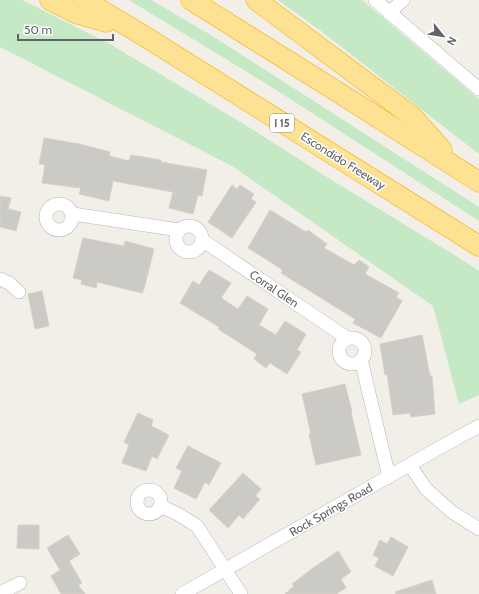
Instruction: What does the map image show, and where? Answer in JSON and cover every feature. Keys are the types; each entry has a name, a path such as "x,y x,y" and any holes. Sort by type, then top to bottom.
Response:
{"highway":[{"path":"50,0 78,14 136,31"},
{"name":"Escondido Freeway","path":"84,0 479,246"},
{"path":"191,0 479,182"},
{"path":"256,0 413,117 458,168"}],"street":[{"path":"375,0 478,88"},
{"path":"389,13 403,0"},
{"name":"Corral Glen","path":"73,214 179,230 187,226 192,226 199,231 202,240 347,338 358,339 364,345 365,353 361,360 389,477"},
{"path":"179,230 176,242 183,251 195,251 201,244 202,240"},
{"path":"0,280 9,283 19,292"},
{"path":"347,338 341,344 339,352 340,356 349,364 353,364 361,360"},
{"name":"Rock Springs Road","path":"182,594 479,426"},
{"path":"410,465 426,489 452,512 479,529"},
{"path":"160,506 178,514 197,526 226,569 240,594"},
{"path":"0,593 20,582"}],"green space":[{"path":"0,0 22,0 108,43 247,126 479,271 479,395 459,404 433,306 232,166 0,47"},
{"path":"129,0 151,0 209,34 479,207 479,221 278,91"},
{"path":"278,0 362,0 479,99 479,154 321,31"}],"building":[{"path":"44,138 79,144 110,152 109,156 129,161 131,155 207,170 202,196 198,195 193,214 169,208 173,192 113,181 109,201 79,194 81,188 42,183 45,165 39,164"},
{"path":"232,185 237,189 240,185 254,194 251,199 256,202 232,238 208,222"},
{"path":"0,196 11,198 8,209 21,212 16,231 0,227"},
{"path":"270,210 306,232 308,230 327,244 324,248 354,265 359,260 369,267 365,274 399,293 396,297 402,301 381,338 353,323 355,319 281,273 283,270 248,248"},
{"path":"83,238 124,246 125,241 154,249 142,293 97,282 96,288 81,284 82,280 73,278"},
{"path":"209,270 231,283 221,298 238,309 247,296 268,309 259,325 276,335 285,321 306,334 297,350 301,352 287,374 270,363 266,368 254,359 257,354 218,329 219,327 180,303 193,281 199,285"},
{"path":"42,291 49,326 35,329 28,294"},
{"path":"422,335 430,376 432,376 435,414 411,417 410,413 393,415 387,374 385,375 380,344"},
{"path":"345,384 361,455 316,465 302,394"},
{"path":"138,413 153,420 151,426 169,435 157,459 152,456 146,471 122,463 129,445 124,442"},
{"path":"188,446 221,463 209,485 205,482 196,499 174,488 182,471 176,468"},
{"path":"243,473 261,489 255,496 260,499 243,519 239,515 228,528 209,510"},
{"path":"18,525 39,525 39,549 17,548"},
{"path":"68,535 80,554 69,561 82,583 78,585 85,594 61,594 51,576 60,570 47,548"},
{"path":"391,537 408,547 393,576 375,566 379,558 373,555 380,540 387,544"},
{"path":"338,551 351,572 341,579 346,588 336,594 285,594 294,586 292,584"},
{"path":"432,580 436,594 396,594 395,592"}]}
